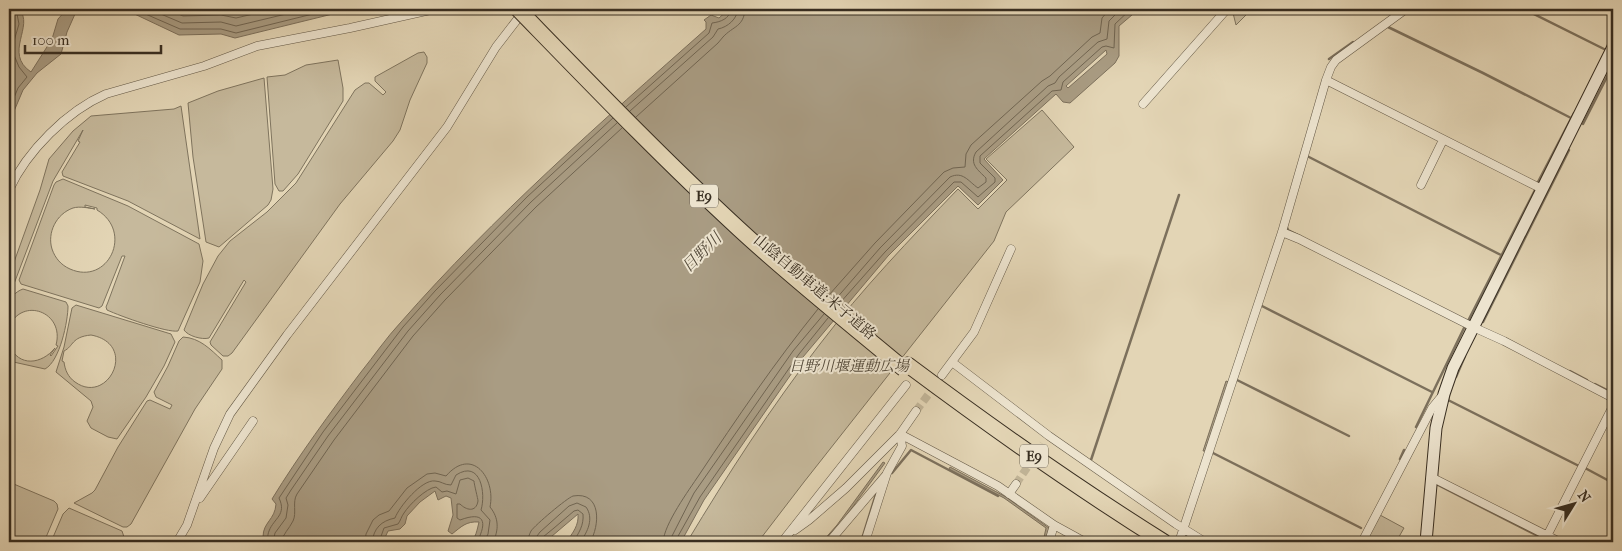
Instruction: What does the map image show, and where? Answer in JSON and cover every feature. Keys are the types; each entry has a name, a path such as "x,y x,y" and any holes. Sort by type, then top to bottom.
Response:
{"highway":[{"name":"山陰自動車道;米子道路","path":"518,9 669,162 733,223 811,292 1010,448 1145,542"},
{"name":"山陰自動車道;米子道路","path":"526,9 672,159 743,226 906,367 1124,517 1164,542"}],"street":[{"path":"9,190 18,171 38,147 73,113 94,99 204,66 257,46 435,9"},
{"path":"177,542 187,525 214,448 230,414 287,335 447,127 496,47 526,9"},
{"path":"1143,104 1227,9"},
{"path":"1179,542 1180,527 1282,232 1331,67 1336,60 1406,9"},
{"path":"1426,542 1436,428 1444,394 1453,368 1613,48"},
{"path":"1326,80 1542,189"},
{"path":"1421,185 1443,140"},
{"path":"1282,232 1300,239 1613,398"},
{"path":"942,375 974,332 1011,248"},
{"path":"952,362 1049,436 1180,527 1205,542"},
{"path":"782,542 906,385"},
{"path":"1362,542 1432,408 1444,394"},
{"path":"1547,536 1613,406"},
{"path":"788,535 809,520 846,488 900,434 916,411"},
{"path":"195,504 252,421"},
{"path":"829,542 887,473 902,446 900,434"},
{"path":"900,434 998,486 1054,525 1085,542"},
{"path":"1044,444 1049,436"},
{"path":"865,542 887,473"},
{"path":"1431,477 1560,542"},
{"path":"1009,494 1016,484"},
{"path":"1049,542 1054,525"}],"green space":[{"path":"1232,9 1252,9 1236,25"},
{"path":"424,52 427,57 427,63 410,100 400,130 393,141 340,204 232,353 228,356 223,356 210,342 246,282 244,280 209,338 195,337 186,332 184,330 203,284 218,256 230,241 267,212 296,183 355,90 365,83 369,83 383,95 386,92 375,81 375,77 418,53"},
{"path":"338,60 343,88 343,101 298,174 283,191 279,191 275,184 267,77 285,75 306,65"},
{"path":"264,78 273,189 271,200 268,205 219,247 206,242 193,157 188,103 218,91"},
{"path":"181,106 200,239 128,201 63,176 62,172 80,142 78,141 83,130 53,181 9,297 9,276 40,190 49,159 73,131 91,116 174,109"},
{"name":"日野川堰運動広場","path":"1042,110 1074,147 1006,212 994,241 758,542 687,542 767,416 836,324 887,265 958,189 978,209 1007,180 986,159"},
{"path":"63,179 128,206 199,244 203,261 200,282 178,331 154,327 107,310 106,307 125,256 122,256 102,306 99,308 21,284 19,280 56,182","holes":["85,205 97,208 108,220 114,231 115,243 112,254 105,264 95,270 84,272 70,269 59,261 52,249 51,237 54,225 62,215 73,208 95,209 85,207"]},
{"path":"23,289 66,302 68,306 67,321 59,350 50,365 45,369 9,361 9,345 19,357 31,361 44,358 55,348 51,356 58,346 56,345 57,333 54,324 49,317 41,312 32,310 23,312 15,318 9,327 11,300 14,295"},
{"path":"76,305 171,334 175,342 146,397 117,439 108,437 91,428 87,421 93,407 91,401 56,372 64,347 72,308","holes":["91,335 105,341 113,350 116,360 113,371 107,380 98,386 87,387 75,382 69,376 62,361 64,351 76,340 85,336"]},
{"path":"183,337 195,339 209,348 222,360 222,369 195,409 131,524 123,527 74,503 95,490 118,447 147,401 150,400 170,409 172,405 156,397 154,392 179,341"},
{"path":"9,482 57,504 58,509 44,542 9,542"},
{"path":"69,508 122,531 124,537 121,542 51,542 63,514"},
{"path":"1380,515 1404,528 1396,542 1366,542"}],"water":[{"path":"9,9 19,9 23,16 24,23 19,48 20,57 23,65 31,72 52,39 58,19 67,9 80,9 75,14 67,32 61,54 37,73 23,90 9,123"},
{"path":"124,9 353,9 235,38 221,34 179,35"},
{"name":"日野川","path":"729,9 1139,9 1119,26 1119,56 1115,63 1070,103 1063,102 1056,94 984,159 1003,180 978,205 958,186 888,256 803,357 704,500 681,542 566,542 576,525 578,514 545,542 470,542 475,536 479,522 467,524 452,534 448,531 453,515 451,498 446,496 438,500 435,491 420,502 407,516 405,524 400,529 388,531 383,542 257,542 263,537 265,528 274,514 276,504 272,499 282,483 326,419 396,328 436,283 510,207 587,135 706,29 706,22 704,20 711,15 719,18","holes":["1106,50 1107,54 1068,88 1066,86"]},
{"path":"1226,381 1229,382 1205,451 1203,451"},
{"path":"883,462 885,463 838,527 822,542 837,525"},
{"path":"950,467 1006,497 1049,528 1045,542 1043,542 1046,528 1004,498 949,469"}],"waterway":[{"path":"1524,9 1606,50"},
{"path":"1388,27 1571,118"},
{"path":"1608,45 1613,35"},
{"path":"1329,59 1353,42"},
{"path":"1583,124 1613,65"},
{"path":"1538,182 1574,113"},
{"path":"1483,322 1569,150"},
{"path":"1307,156 1501,255"},
{"path":"1466,320 1468,321 1535,190"},
{"path":"1091,460 1179,195"},
{"path":"1286,225 1288,230 1300,236"},
{"path":"1260,305 1432,392"},
{"path":"1416,427 1464,328"},
{"path":"1456,377 1465,356"},
{"path":"1570,371 1587,380"},
{"path":"1235,379 1349,436"},
{"path":"1595,384 1613,393"},
{"path":"1449,396 1448,400 1579,466"},
{"path":"892,473 911,450 998,496"},
{"path":"1400,459 1404,450"},
{"path":"1211,452 1361,528"},
{"path":"1585,468 1613,483"},
{"path":"1438,485 1540,537 1541,542"},
{"path":"861,542 876,494"}],"tunnel":[{"path":"916,411 937,383"},
{"path":"1016,484 1043,444"}]}
